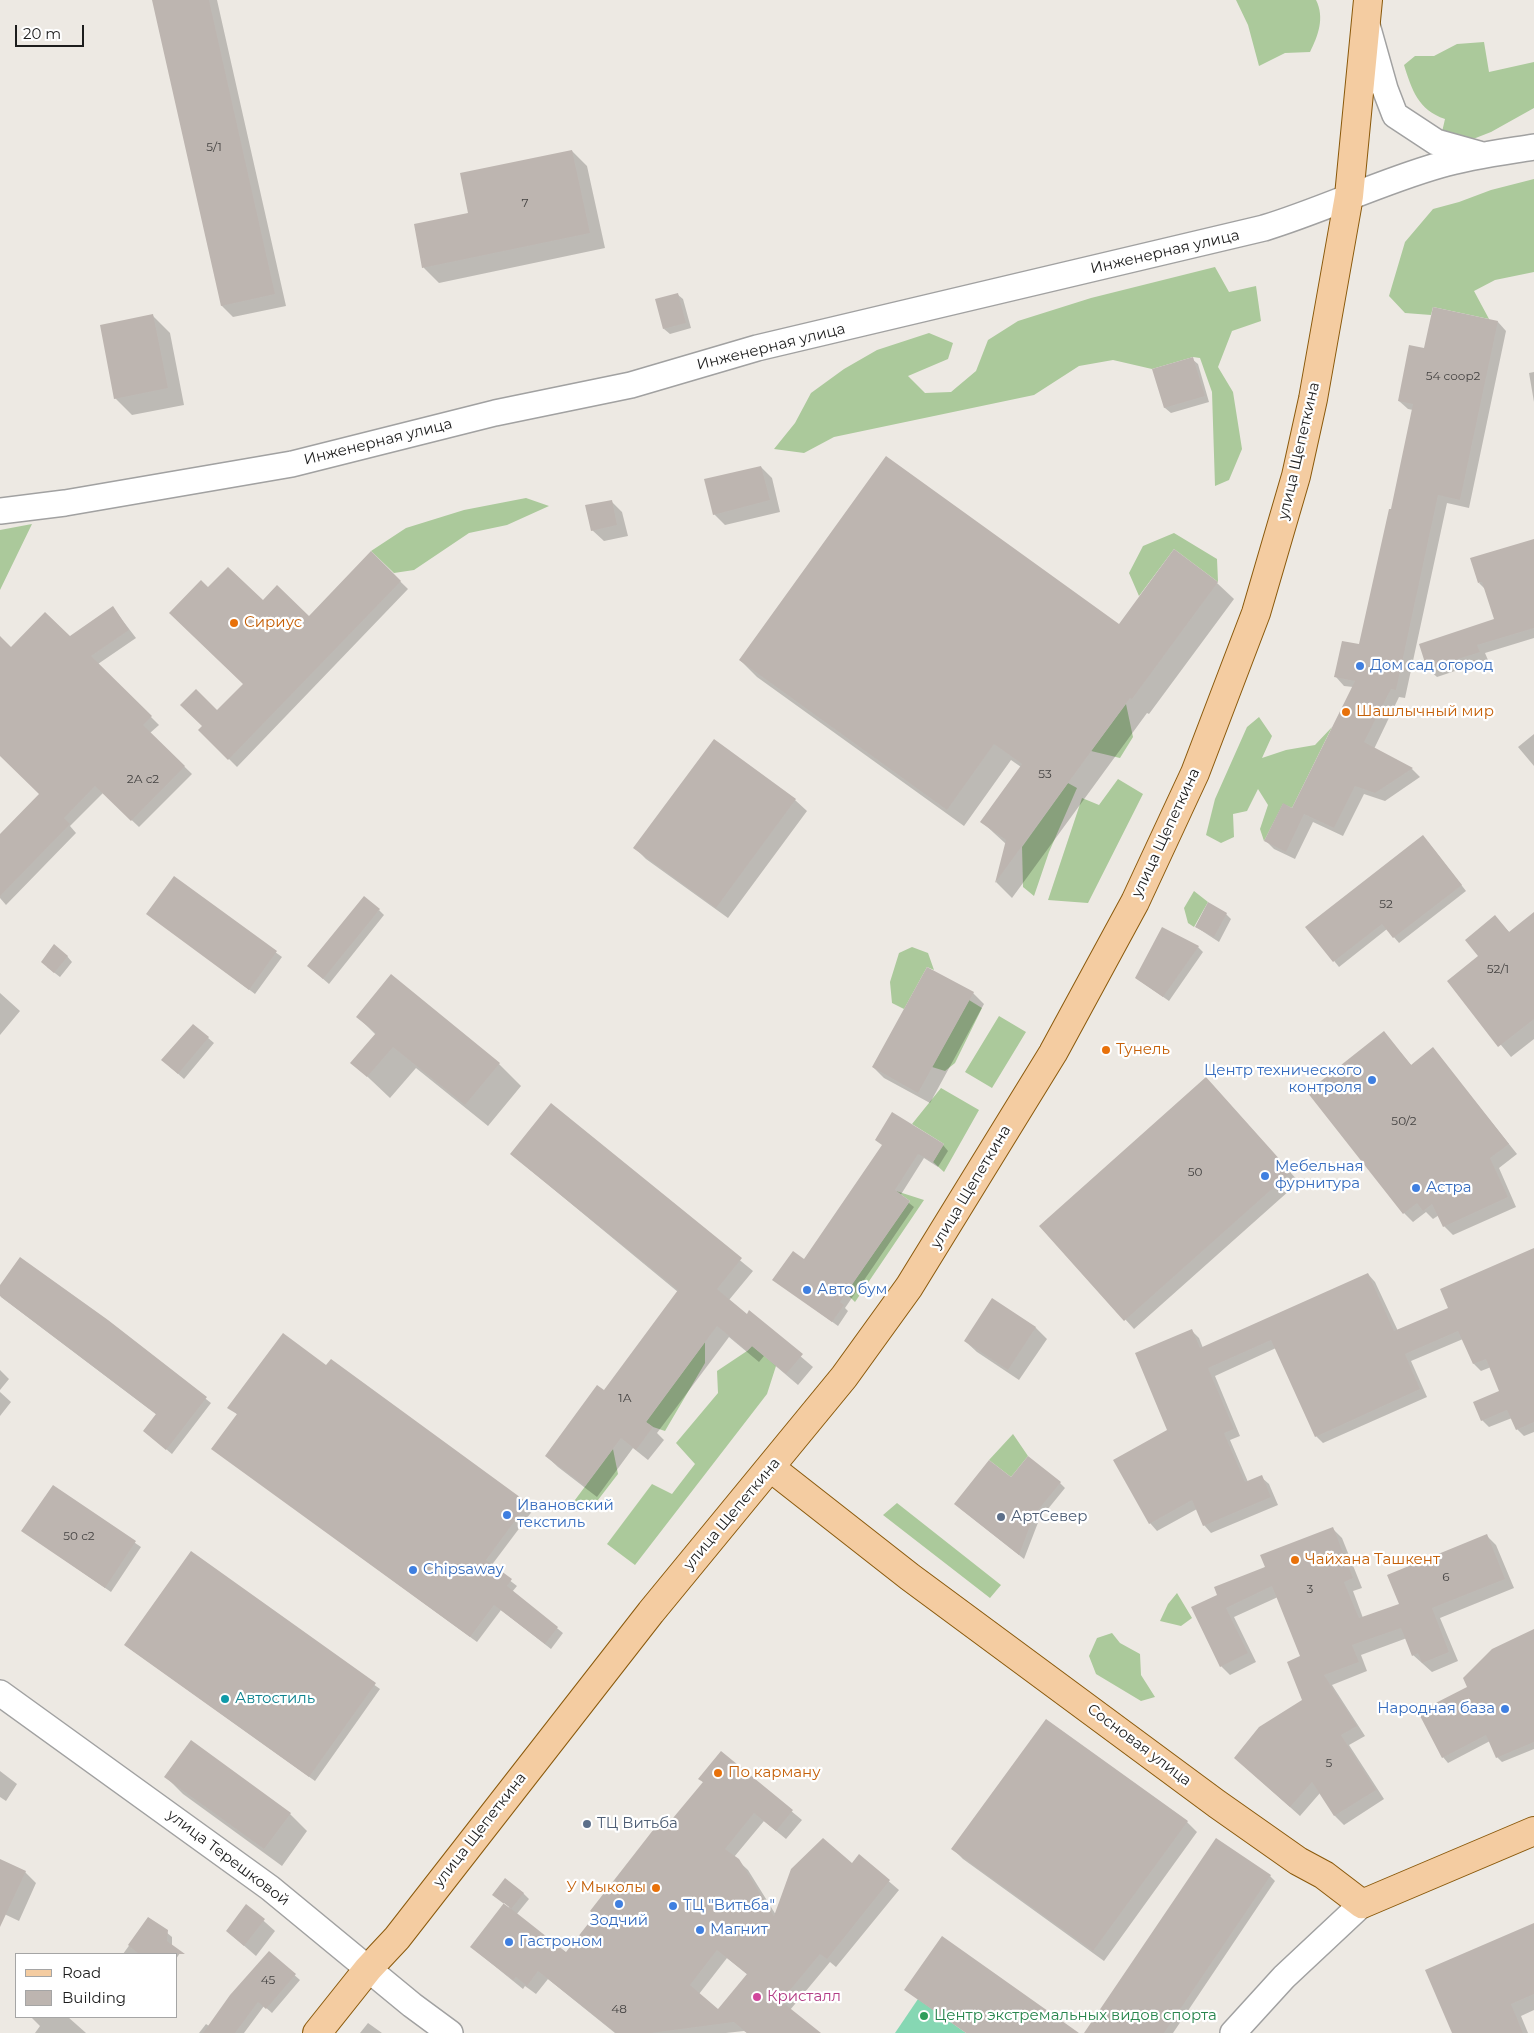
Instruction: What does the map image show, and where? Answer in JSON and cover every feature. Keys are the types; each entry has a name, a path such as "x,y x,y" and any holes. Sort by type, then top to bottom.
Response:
{"main road":[{"name":"улица Щепеткина","path":"317,2033 368,1969 397,1938 651,1612 844,1377 909,1287 1052,1053 1164,843 1195,773 1256,613 1281,527 1313,399 1349,196 1368,13"},
{"name":"Сосновая улица","path":"771,1468 902,1571 1218,1804 1298,1861 1324,1875 1362,1904"},
{"path":"1362,1904 1534,1831"}],"street":[{"path":"1368,13 1385,89 1395,115 1436,142 1484,156"},
{"name":"Инженерная улица","path":"0,511 65,503 292,464 495,412 631,385 757,348 1264,228 1307,215 1349,196 1441,164 1534,147"},
{"name":"улица Терешковой","path":"0,1693 270,1888 368,1969 450,2033"},
{"path":"1233,2033 1284,1977 1362,1904"}],"green space":[{"path":"1236,0 1316,0 1319,7 1320,20 1316,40 1310,52 1285,53 1259,66 1248,25"},
{"path":"1484,42 1489,72 1534,62 1534,108 1491,132 1468,141 1442,132 1445,119 1422,105 1413,91 1404,65 1415,56 1434,56 1457,44"},
{"path":"1534,179 1534,272 1495,280 1474,291 1489,319 1433,307 1431,315 1405,313 1389,296 1405,242 1433,209 1491,190"},
{"path":"1215,267 1229,292 1256,286 1261,321 1232,331 1218,367 1233,392 1242,449 1229,480 1215,486 1212,392 1200,358 1193,357 1152,369 1113,360 1079,366 1034,395 834,437 804,453 774,449 795,423 811,393 844,369 877,350 929,333 953,343 948,359 908,376 925,393 951,392 976,371 988,340 1018,321 1091,298"},
{"path":"526,498 549,506 507,525 469,533 414,570 394,573 371,551 406,528 464,510"},
{"path":"32,524 0,590 0,530"},
{"path":"1174,533 1217,559 1218,582 1174,549 1139,596 1129,573 1143,546"},
{"path":"1126,704 1133,737 1120,758 1091,751"},
{"path":"1259,717 1272,736 1262,758 1286,750 1315,745 1332,727 1292,808 1283,804 1264,841 1260,829 1268,805 1258,789 1247,811 1233,814 1234,837 1221,843 1206,835 1215,799 1247,727"},
{"path":"1118,779 1143,794 1088,903 1048,900 1082,798 1099,805"},
{"path":"1068,783 1077,788 1049,852 1034,896 1023,887 1022,847"},
{"path":"1194,891 1208,902 1194,927 1188,923 1184,908"},
{"path":"912,947 928,953 934,970 927,967 904,1009 892,1003 890,982 899,953"},
{"path":"969,1000 982,1008 955,1063 945,1071 932,1067"},
{"path":"999,1016 1026,1032 992,1088 965,1072"},
{"path":"941,1088 979,1110 944,1172 933,1162 944,1144 912,1124"},
{"path":"896,1191 924,1200 855,1302 846,1293 910,1201"},
{"path":"705,1342 705,1363 665,1431 653,1427 646,1422"},
{"path":"752,1346 776,1366 767,1394 635,1565 607,1544 652,1484 672,1494 695,1464 676,1443 718,1393 717,1371"},
{"path":"1013,1434 1028,1456 1011,1477 989,1460"},
{"path":"613,1449 618,1474 591,1509 572,1504"},
{"path":"897,1503 1001,1585 990,1598 883,1515"},
{"path":"1177,1593 1192,1618 1181,1626 1160,1621 1168,1604"},
{"path":"1112,1633 1120,1643 1140,1654 1141,1675 1155,1697 1141,1701 1096,1674 1089,1656 1097,1638"},
{"name":"Центр экстремальных видов спорта","path":"918,1999 966,2033 895,2033"}],"building":[{"path":"152,0 209,0 275,294 221,306"},
{"path":"572,150 590,233 422,268 414,224 468,213 460,173"},
{"path":"678,293 686,323 663,329 655,299"},
{"path":"1433,307 1498,321 1460,500 1438,495 1396,690 1391,689 1364,742 1413,768 1375,793 1355,786 1334,828 1304,814 1286,852 1264,841 1283,803 1292,808 1355,681 1334,677 1342,641 1359,644 1389,509 1391,509 1413,404 1398,401 1409,345 1424,348"},
{"path":"153,314 168,388 114,399 100,325"},
{"path":"1193,357 1205,396 1164,408 1152,369"},
{"path":"886,456 1119,624 1174,549 1218,582 1132,699 1130,698 995,883 1006,840 980,822 1022,764 994,744 947,810 739,660"},
{"path":"761,466 770,500 713,515 704,479"},
{"path":"612,500 617,525 591,531 585,505"},
{"path":"1534,539 1534,628 1477,645 1480,652 1427,669 1419,644 1494,619 1482,582 1478,583 1470,558"},
{"path":"371,551 401,581 228,760 198,730 202,726 180,705 196,689 217,710 243,684 169,613 201,580 208,587 228,567 263,600 277,585 309,616"},
{"path":"113,606 129,630 91,656 152,716 143,725 185,766 131,821 95,786 64,818 70,824 0,896 0,834 39,794 0,756 0,636 11,647 45,612 70,636"},
{"path":"714,739 796,799 716,908 633,848"},
{"path":"1423,835 1462,885 1393,938 1382,924 1333,962 1305,927"},
{"path":"174,876 277,951 249,990 146,914"},
{"path":"364,896 380,909 323,979 307,966"},
{"path":"1208,902 1227,913 1214,937 1195,927"},
{"path":"1534,912 1534,1019 1498,1047 1447,981 1478,956 1465,940 1495,915 1509,932"},
{"path":"1162,927 1199,946 1163,997 1135,978"},
{"path":"54,944 68,956 54,973 41,962"},
{"path":"927,967 974,992 918,1093 872,1067"},
{"path":"391,974 500,1063 465,1105 393,1047 367,1077 350,1063 376,1033 356,1017"},
{"path":"193,1024 209,1037 178,1074 161,1060"},
{"path":"1384,1031 1411,1065 1433,1047 1509,1144 1490,1158 1508,1197 1443,1227 1432,1204 1423,1211 1417,1203 1403,1214 1307,1092"},
{"path":"1206,1077 1291,1172 1124,1321 1039,1226"},
{"path":"551,1103 742,1258 717,1289 747,1314 749,1310 803,1354 786,1374 752,1346 747,1351 717,1326 646,1422 653,1427 636,1450 621,1438 585,1486 545,1456 597,1385 604,1390 678,1290 510,1154"},
{"path":"892,1112 944,1144 933,1162 918,1154 895,1190 910,1201 840,1302 844,1305 832,1322 772,1280 793,1251 804,1259 882,1145 875,1140"},
{"path":"1534,1248 1534,1422 1516,1430 1507,1410 1481,1421 1473,1402 1499,1391 1486,1359 1473,1364 1458,1331 1405,1354 1420,1389 1315,1437 1271,1340 1208,1368 1234,1429 1224,1433 1245,1482 1262,1475 1271,1497 1203,1526 1192,1500 1149,1524 1113,1460 1167,1430 1135,1353 1192,1329 1200,1348 1368,1273 1394,1331 1448,1308 1440,1289"},
{"path":"20,1257 108,1320 207,1397 166,1450 143,1431 156,1414 0,1296 0,1285"},
{"path":"992,1298 1036,1327 1008,1370 964,1341"},
{"path":"283,1333 326,1365 331,1359 528,1503 486,1560 512,1579 507,1586 558,1627 545,1644 494,1605 470,1637 211,1449 237,1414 227,1408"},
{"path":"1028,1456 1061,1482 1034,1515 1019,1555 954,1504 989,1460 1011,1477"},
{"path":"53,1485 136,1541 105,1588 21,1531"},
{"path":"1333,1527 1353,1578 1344,1582 1359,1618 1399,1604 1387,1575 1487,1534 1505,1579 1432,1608 1449,1652 1422,1663 1418,1653 1412,1656 1401,1628 1352,1645 1359,1662 1324,1675 1357,1726 1341,1735 1376,1790 1334,1816 1312,1782 1290,1807 1234,1758 1259,1727 1302,1700 1287,1662 1300,1656 1272,1586 1226,1608 1248,1653 1220,1667 1191,1607 1217,1595 1214,1587 1265,1567 1260,1555"},
{"path":"191,1551 376,1683 309,1777 124,1645"},
{"name":"Народная база","path":"1534,1629 1534,1742 1496,1758 1486,1735 1442,1758 1418,1712 1467,1687 1463,1678 1492,1649"},
{"path":"1046,1719 1188,1821 1093,1951 951,1849"},
{"path":"191,1740 291,1813 264,1849 164,1777"},
{"path":"721,1751 793,1810 776,1831 754,1813 725,1849 739,1859 774,1916 791,1869 823,1838 852,1863 859,1854 890,1880 827,1959 820,1954 781,2001 821,2033 747,2033 734,2022 651,2033 616,2033 538,1971 527,1986 516,1977 513,1980 470,1947 504,1903 566,1952 595,1915 590,1911 657,1825 663,1830 703,1782 698,1779","holes":["717,1950 747,1974 718,2009 690,1985"]},
{"path":"1216,1838 1271,1875 1164,2033 1084,2033"},
{"path":"0,1859 26,1871 0,1927"},
{"path":"505,1878 524,1893 511,1909 492,1895"},
{"path":"246,1904 265,1919 244,1946 226,1931"},
{"path":"148,1917 168,1930 167,1941 185,1954 138,1953 128,1945"},
{"path":"1534,1923 1534,1994 1511,2004 1523,2033 1452,2033 1425,1970"},
{"path":"942,1936 1079,2033 966,2033 904,1990"},
{"path":"269,1951 296,1974 266,2009 258,2002 235,2033 203,2033 230,1995"}],"place":[{"name":"Сириус","path":"234,623"},
{"name":"Дом сад огород","path":"1360,666"},
{"name":"Шашлычный мир","path":"1346,712"},
{"name":"Тунель","path":"1106,1050"},
{"name":"Центр технического контроля","path":"1372,1080"},
{"name":"Мебельная фурнитура","path":"1265,1176"},
{"name":"Астра","path":"1416,1188"},
{"name":"Авто бум","path":"807,1290"},
{"name":"Ивановский текстиль","path":"507,1515"},
{"name":"АртСевер","path":"1001,1517"},
{"name":"Чайхана Ташкент","path":"1295,1560"},
{"name":"Chipsaway","path":"413,1570"},
{"name":"Автостиль","path":"225,1699"},
{"name":"Народная база","path":"1505,1709"},
{"name":"По карману","path":"718,1773"},
{"name":"ТЦ Витьба","path":"587,1824"},
{"name":"У Мыколы","path":"656,1888"},
{"name":"Зодчий","path":"619,1904"},
{"name":"ТЦ \"Витьба\"","path":"673,1906"},
{"name":"Магнит","path":"700,1930"},
{"name":"Гастроном","path":"509,1942"},
{"name":"Кристалл","path":"757,1997"},
{"name":"Центр экстремальных видов спорта","path":"924,2016"}]}
